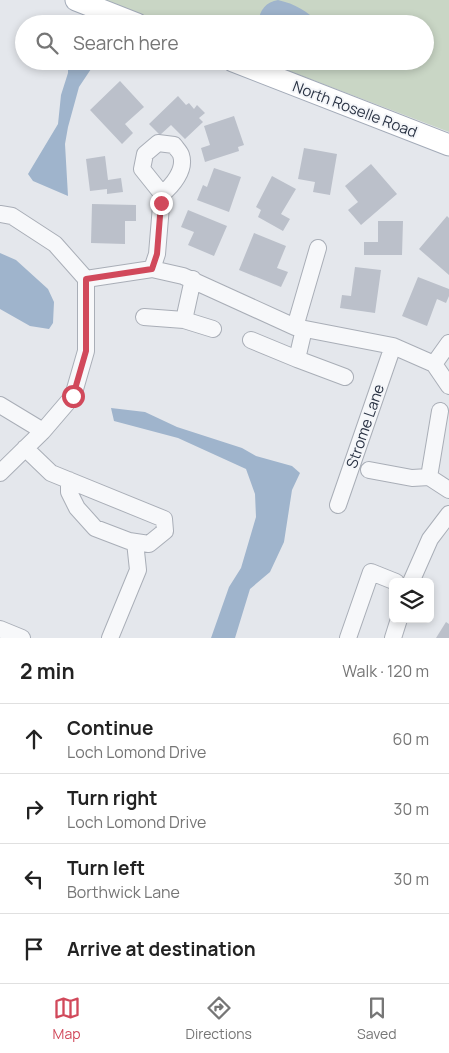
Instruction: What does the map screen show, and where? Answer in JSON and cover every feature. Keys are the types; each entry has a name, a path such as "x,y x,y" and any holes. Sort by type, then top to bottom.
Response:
{"main road":[{"path":"76,0 114,15"},
{"name":"North Roselle Road","path":"256,70 449,145"}],"street":[{"path":"152,269 157,254 162,194"},
{"path":"0,214 12,216 54,244 86,279 86,351 73,396 43,431 0,473"},
{"path":"296,359 300,328 318,248"},
{"path":"86,279 152,269 184,276 300,328 393,346 434,364 449,386"},
{"path":"184,320 193,279"},
{"path":"144,317 184,320 213,329"},
{"path":"251,340 345,377"},
{"path":"434,364 449,343"},
{"name":"Strome Lane","path":"338,505 393,346"},
{"path":"0,405 43,431"},
{"path":"429,476 440,411"},
{"path":"25,448 51,473 69,480 164,519 165,531 149,544 129,541 95,528 77,508 69,492 69,480"},
{"path":"369,470 412,478 429,476 449,490"},
{"path":"413,578 430,539 449,514"},
{"path":"110,638 138,570 136,542"},
{"path":"348,638 371,572 389,579"},
{"path":"394,638 398,623"},
{"path":"0,629 22,638"}],"green space":[{"path":"104,0 449,0 449,132 287,70 434,70 434,15 143,15"}],"water":[{"path":"278,0 301,9 310,15 260,15 266,5"},
{"path":"68,70 90,70 79,87 68,127 65,144 68,196 33,181 28,174 58,124 61,95"},
{"path":"0,253 16,260 48,289 54,302 53,323 49,329 30,326 0,309"},
{"path":"111,408 145,412 177,427 242,448 256,456 292,466 300,473 292,490 284,542 270,572 250,589 235,638 211,638 229,587 241,568 256,517 255,494 246,469 178,438 114,421"}],"building":[{"path":"120,81 144,107 125,124 133,133 122,144 90,110"},
{"path":"178,96 186,105 189,103 194,109 197,105 205,113 199,118 203,122 185,139 171,125 160,135 149,124"},
{"path":"234,116 244,145 238,147 239,151 205,162 201,148 210,145 204,126"},
{"path":"304,148 337,154 330,195 313,192 315,182 298,179"},
{"path":"105,156 108,180 121,178 123,192 107,194 107,189 90,191 86,159"},
{"path":"371,164 397,194 361,225 348,210 358,202 345,186"},
{"path":"214,168 241,177 229,212 197,200 203,185 207,187"},
{"path":"272,176 296,189 281,214 290,219 283,231 258,217 261,210 256,207"},
{"path":"92,204 136,205 136,221 125,221 125,244 91,243"},
{"path":"188,210 227,226 214,256 188,245 194,232 181,227"},
{"path":"447,216 449,218 449,275 419,249"},
{"path":"378,221 403,221 402,255 364,255 364,242 378,242"},
{"path":"254,233 286,246 277,268 288,272 281,287 239,270"},
{"path":"355,267 381,270 375,313 340,308 342,295 351,296"},
{"path":"418,277 449,289 446,303 437,299 427,326 402,316"},
{"path":"446,622 449,624 449,638 436,638"}],"route":[{"path":"73,396 86,351 86,279 152,269 157,254 161,203"}]}
